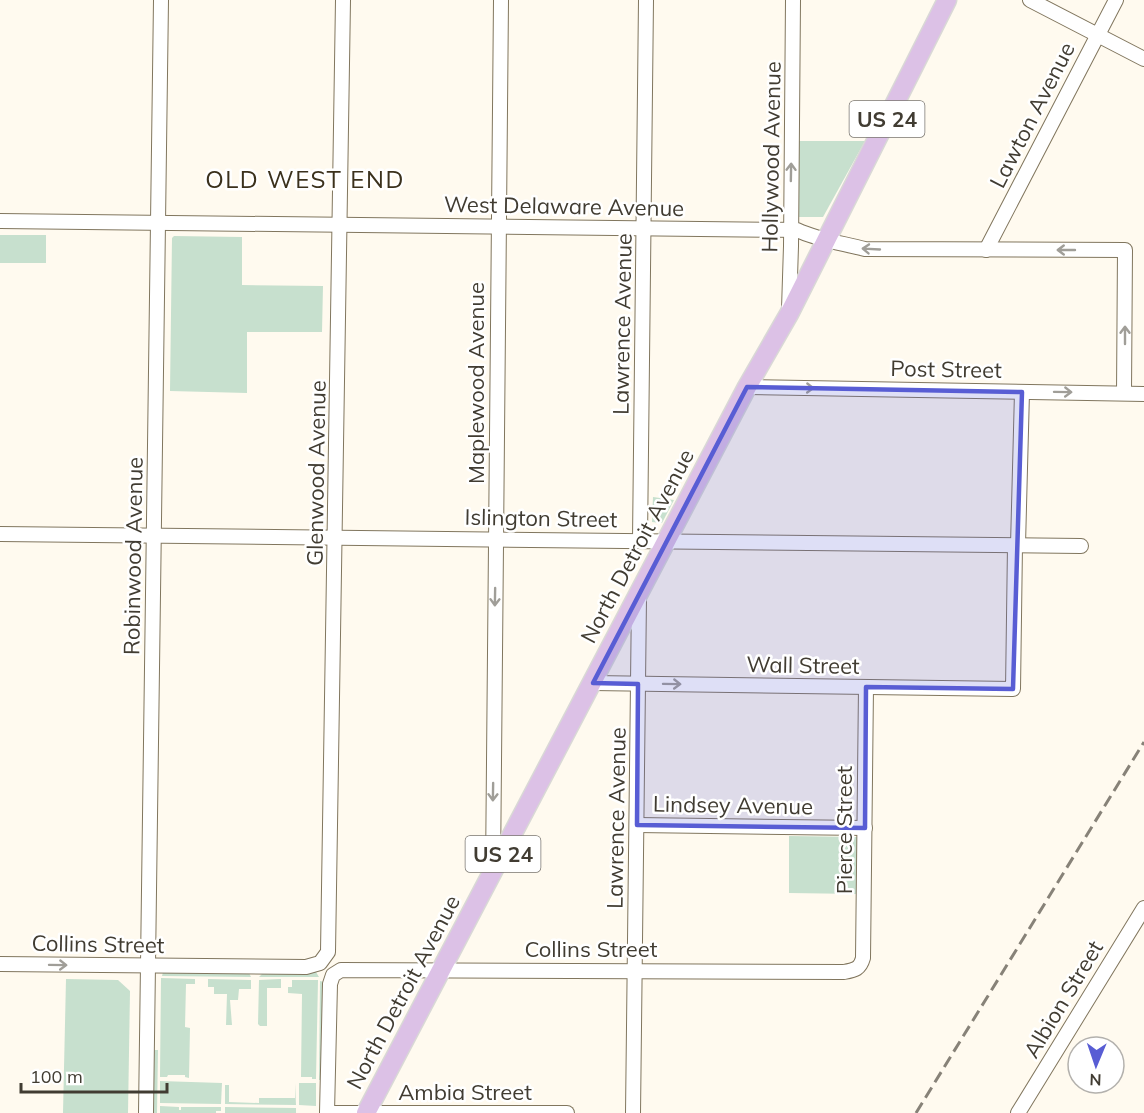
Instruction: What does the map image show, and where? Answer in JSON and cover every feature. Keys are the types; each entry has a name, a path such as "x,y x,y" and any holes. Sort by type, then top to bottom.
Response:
{"main road":[{"name":"North Detroit Avenue","path":"367,1113 375,1084 442,969 747,387 789,314 947,0"}],"street":[{"name":"Robinwood Avenue","path":"146,1113 161,0"},
{"name":"Glenwood Avenue","path":"329,947 343,0"},
{"name":"Maplewood Avenue","path":"493,873 501,0"},
{"name":"Lawrence Avenue","path":"640,540 646,0"},
{"name":"Hollywood Avenue","path":"789,314 793,0"},
{"path":"1030,0 1144,59"},
{"name":"Lawton Avenue","path":"986,250 1116,0"},
{"name":"West Delaware Avenue","path":"0,221 797,230 812,237 865,249 1125,250 1124,393"},
{"name":"Post Street","path":"747,387 1144,394"},
{"path":"1017,545 1022,392"},
{"name":"Islington Street","path":"0,534 1081,546"},
{"name":"Wall Street","path":"593,683 1013,689 1017,545"},
{"name":"Lawrence Avenue","path":"633,1113 639,595"},
{"name":"Pierce Street","path":"855,970 861,965 863,958 866,687"},
{"name":"Lindsey Avenue","path":"637,825 866,828"},
{"name":"Albion Street","path":"1018,1113 1144,908"},
{"name":"Collins Street","path":"0,964 310,966 323,960 329,947"},
{"name":"Collins Street","path":"327,1113 334,1078 331,978 337,972 348,969 844,972 855,970"},
{"name":"Ambia Street","path":"327,1113 567,1113"}],"highlighted area":[{"path":"747,387 1022,392 1013,689 866,687 865,828 637,825 638,684 593,683"}],"green space":[{"path":"798,141 865,141 823,217 797,217"},
{"path":"0,235 46,235 46,263 0,263"},
{"path":"174,236 242,237 242,285 323,286 322,332 247,332 247,393 170,391 172,238"},
{"path":"653,497 674,500 662,523 652,522"},
{"path":"789,836 859,837 858,894 789,893"},
{"path":"163,972 249,973 251,977 162,976"},
{"path":"264,972 316,972 319,977 259,977"},
{"path":"161,978 195,979 195,984 186,984 185,1027 190,1028 189,1078 185,1075 160,1077"},
{"path":"66,979 118,980 130,991 128,1113 63,1113"},
{"path":"208,979 251,980 251,989 239,989 238,1000 230,1000 232,1025 226,1025 227,994 214,994 214,987 208,987"},
{"path":"281,979 281,988 267,988 267,1026 260,1026 258,1024 259,980"},
{"path":"292,980 318,980 316,1079 301,1077 302,994 288,993 288,987 292,987"},
{"path":"320,981 324,982 322,1080 319,1080"},
{"path":"153,1050 158,1050 157,1113 153,1113"},
{"path":"160,1081 222,1083 221,1104 160,1103"},
{"path":"295,1083 296,1105 225,1104 225,1085 229,1085 229,1102 259,1103 259,1098 295,1098"},
{"path":"299,1083 316,1083 316,1106 299,1105"},
{"path":"160,1106 179,1107 179,1110 181,1107 221,1107 221,1111 216,1111 216,1113 160,1113"},
{"path":"225,1107 296,1108 296,1113 225,1113"}],"railway":[{"path":"916,1113 1144,742"}],"district":[{"name":"OLD WEST END","path":"305,179"}]}
